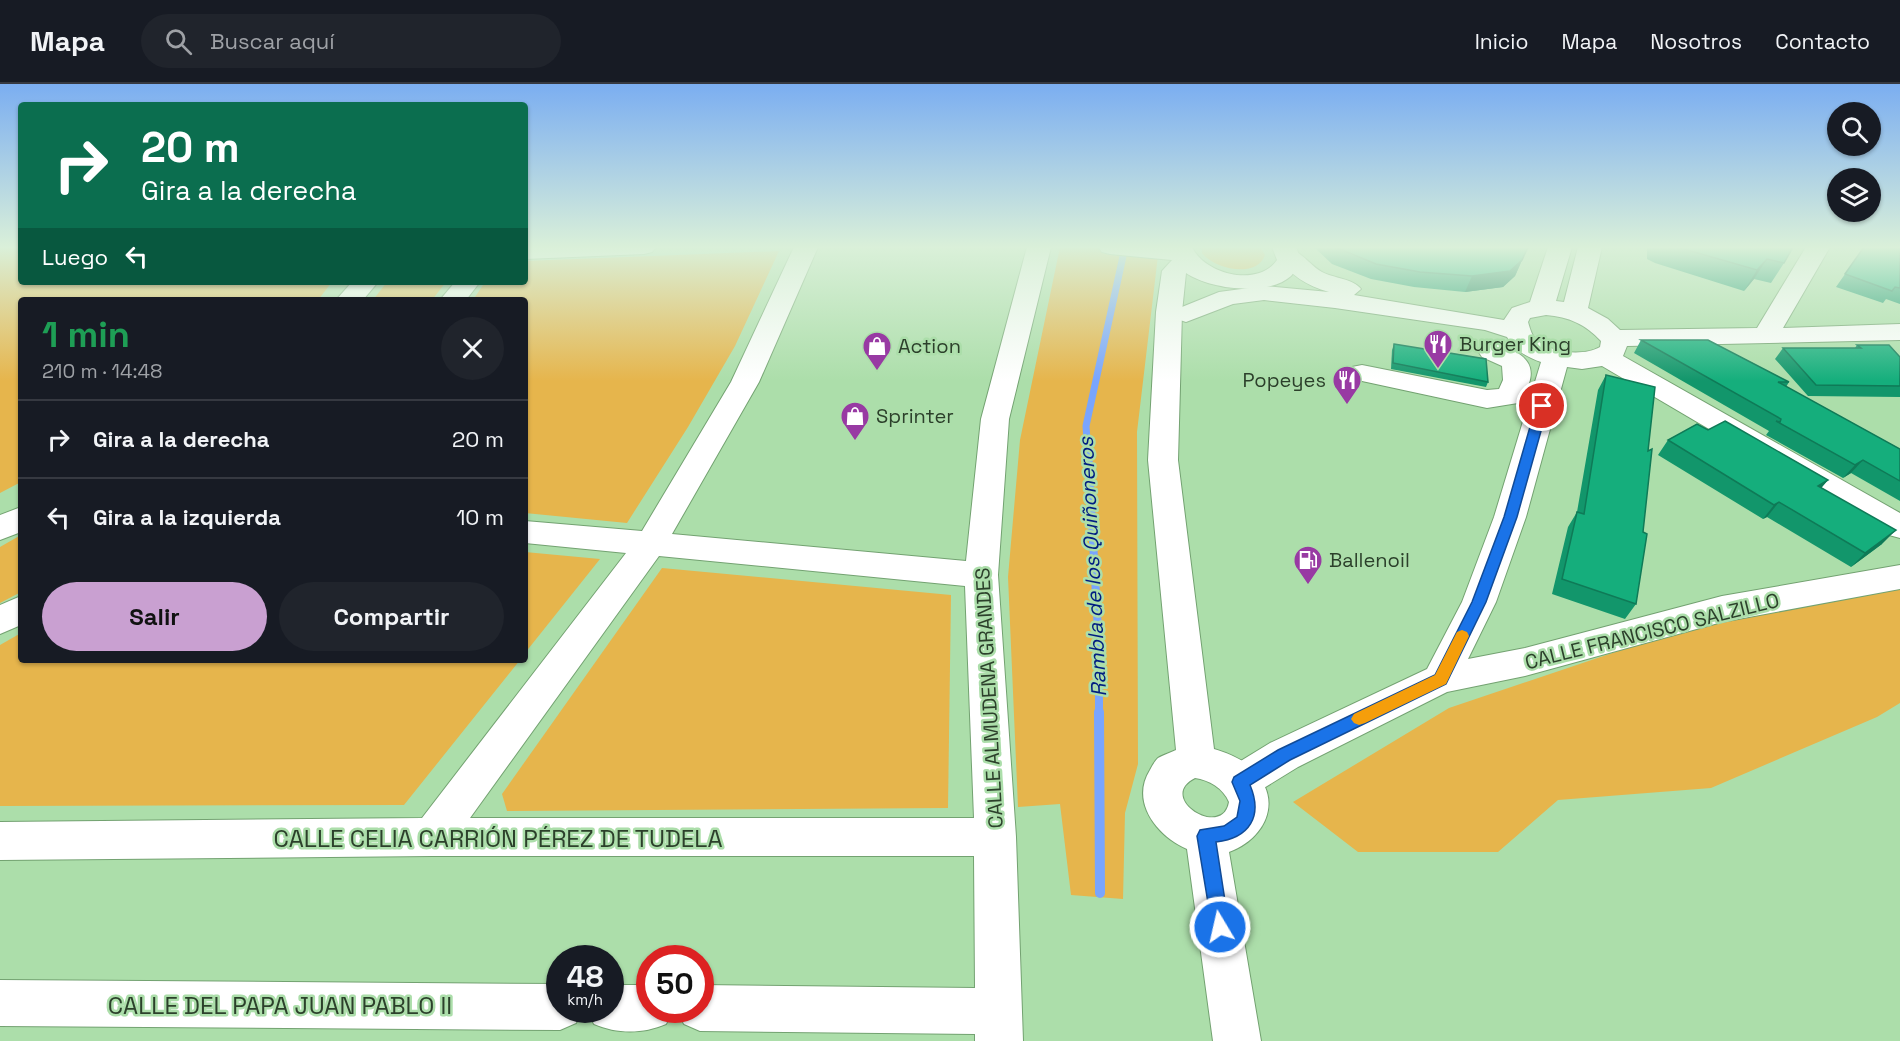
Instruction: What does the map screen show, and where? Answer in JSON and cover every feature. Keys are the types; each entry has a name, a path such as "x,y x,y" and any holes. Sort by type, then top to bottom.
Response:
{"street":[{"path":"432,837 650,545 745,382 787,292"},
{"name":"CALLE ALMUDENA GRANDES","path":"1000,1026 995,837 981,575 994,419 1028,292"},
{"path":"1171,292 1168,312 1163,460 1196,760"},
{"path":"1167,376 1193,298 1207,292"},
{"path":"1309,292 1324,294 1335,300"},
{"path":"1360,292 1516,324 1529,345 1556,358 1588,362 1610,348 1766,336 1900,332"},
{"path":"1541,308 1546,292"},
{"path":"1574,312 1579,292"},
{"path":"1766,336 1792,292"},
{"path":"1186,314 1204,308 1212,302 1245,294 1264,293 1335,300 1486,323 1516,324"},
{"path":"1516,324 1525,311 1541,308 1574,312 1596,321 1610,348 1900,527"},
{"path":"1362,373 1487,399 1508,397 1516,388 1518,374 1514,361 1491,351"},
{"path":"1440,679 1479,602 1510,517 1556,358"},
{"path":"0,529 18,520"},
{"path":"528,532 981,575"},
{"name":"CALLE FRANCISCO SALZILLO","path":"1240,782 1284,755 1440,679 1525,662 1722,609 1900,577"},
{"path":"0,621 18,611"},
{"path":"1196,760 1222,766 1240,782 1248,801 1247,814 1243,822 1227,833 1206,836 1190,831 1170,815 1162,798 1162,789 1168,773 1179,765 1196,760"},
{"path":"1206,836 1237,1041"},
{"name":"CALLE CELIA CARRIÓN PÉREZ DE TUDELA","path":"0,841 432,837 995,837"},
{"name":"CALLE DEL PAPA JUAN PABLO II","path":"0,1003 546,1007"},
{"path":"714,1009 1000,1026"}],"shaded area":[{"path":"0,292 324,292 320,297 18,297 18,484 0,493"},
{"path":"379,292 438,292 434,297 375,297"},
{"path":"479,292 760,292 735,346 688,427 627,523 528,513 528,297 475,297"},
{"path":"1051,292 1154,292 1137,432 1138,764 1125,813 1123,899 1071,895 1060,804 1018,807 1008,577 1020,440"},
{"path":"18,537 18,594 0,603 0,547"},
{"path":"528,552 600,559 528,649"},
{"path":"662,568 951,595 948,808 507,811 502,794"},
{"path":"1900,589 1900,703 1877,717 1711,788 1558,800 1498,852 1358,852 1293,802 1449,708 1648,641 1752,612"},
{"path":"18,635 18,663 518,663 404,805 0,806 0,645"}],"building":[{"path":"1641,340 1708,340 1789,382 1778,382 1900,449 1900,481 1863,460 1855,465 1776,421 1780,422 1781,419"},
{"name":"Burger King","path":"1394,344 1486,359 1488,382 1393,363"},
{"path":"1857,345 1889,345 1900,357 1900,386 1816,385 1783,348 1861,348"},
{"path":"1606,375 1655,387 1648,451 1652,449 1643,532 1647,534 1636,604 1562,579 1577,512 1584,514"},
{"path":"1725,421 1828,480 1818,486 1896,530 1865,553 1779,502 1774,505 1668,440 1697,424 1708,430"}],"waterway":[{"name":"Rambla de los Quiñoneros","path":"1088,454 1086,426 1115,292"},
{"name":"Rambla de los Quiñoneros","path":"1088,452 1099,648 1099,712"},
{"name":"Rambla de los Quiñoneros","path":"1099,712 1100,893"}],"slow traffic":[{"path":"1359,719 1440,679 1462,636"}],"place":[{"name":"Burger King","path":"1438,370"},
{"name":"Action","path":"877,372"},
{"name":"Popeyes","path":"1347,406"},
{"name":"Sprinter","path":"855,442"},
{"name":"Ballenoil","path":"1308,586"}],"route":[{"path":"1220,927 1206,836 1227,833 1243,822 1247,814 1248,801 1240,782 1284,755 1440,679 1479,602 1510,517 1542,406"}]}
